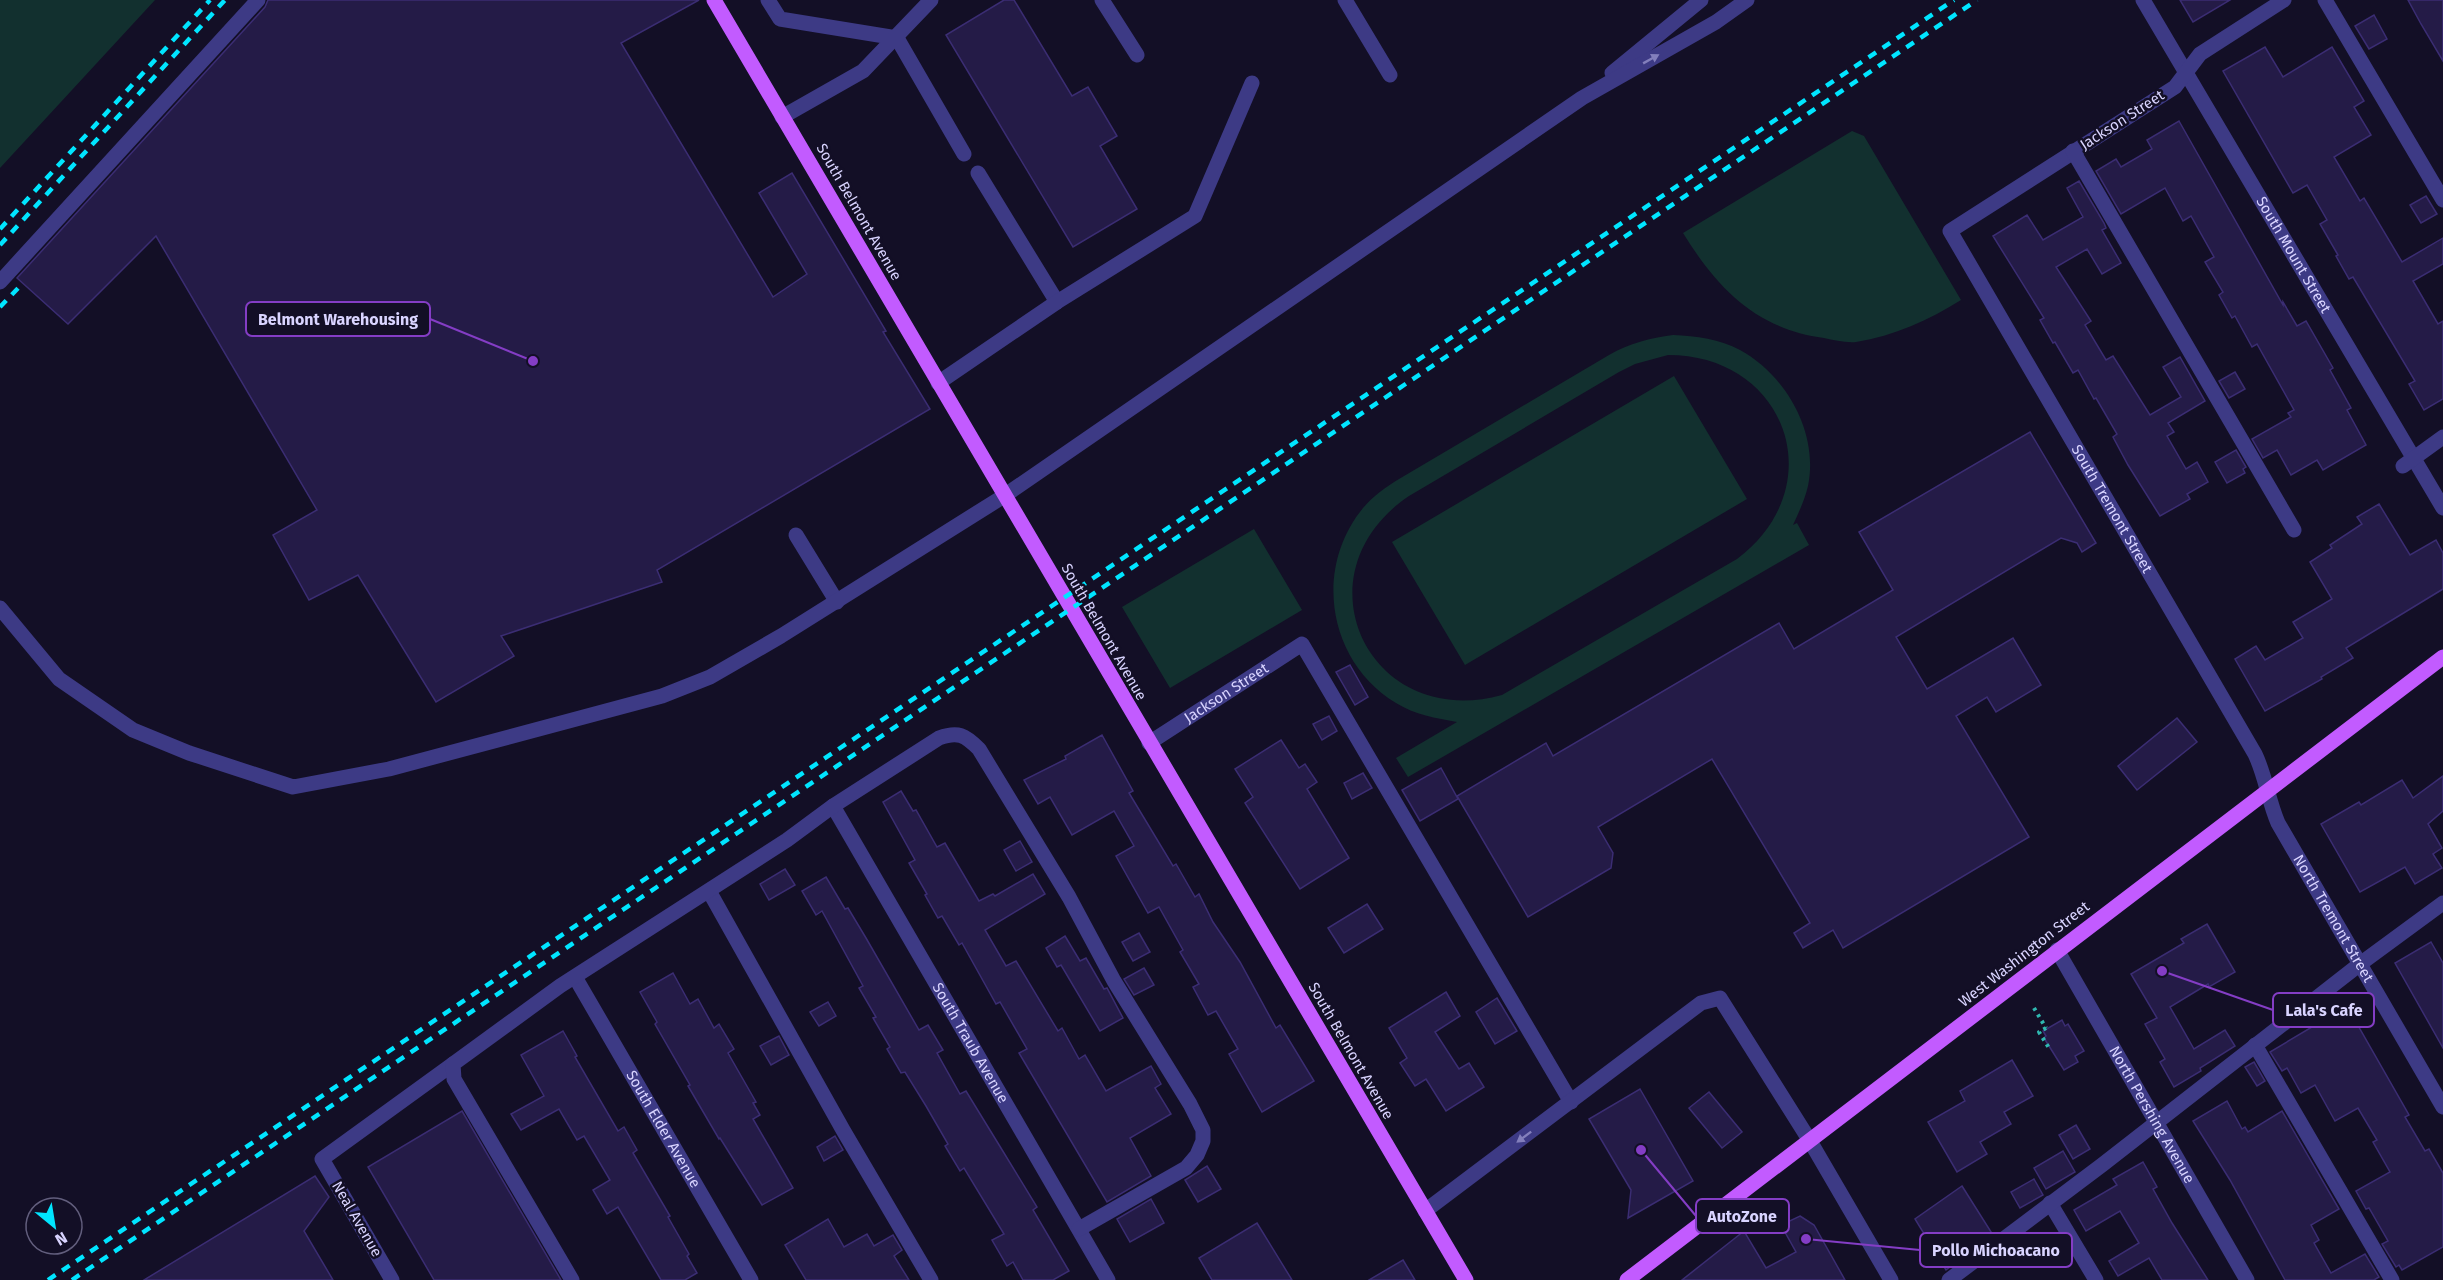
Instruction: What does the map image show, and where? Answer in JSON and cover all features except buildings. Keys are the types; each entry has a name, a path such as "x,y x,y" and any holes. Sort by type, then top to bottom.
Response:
{"main road":[{"name":"South Belmont Avenue","path":"714,0 1466,1280"},
{"name":"West Washington Street","path":"1627,1280 2267,789 2443,657"}],"street":[{"path":"0,282 258,0"},
{"path":"768,0 780,19 897,38"},
{"path":"782,117 863,71 932,0"},
{"path":"1102,0 1137,54"},
{"path":"1345,0 1390,75"},
{"path":"0,608 59,679 133,730 189,753 293,787 389,769 662,696 710,677 837,602 1004,496 1582,98 1701,0"},
{"path":"1582,98 1716,22 1747,0"},
{"name":"South Mount Street","path":"2143,0 2187,72 2408,463 2443,508"},
{"name":"Jackson Street","path":"1950,231 2175,87 2200,54 2284,0"},
{"path":"2325,0 2443,200"},
{"path":"897,38 964,154"},
{"path":"938,383 1057,302 1195,216 1252,83"},
{"path":"2073,151 2294,530"},
{"path":"978,173 1057,302"},
{"name":"South Tremont Street","path":"1950,231 2255,754 2264,773 2267,789"},
{"path":"2408,463 2443,437"},
{"path":"796,535 837,602"},
{"name":"Jackson Street","path":"1149,743 1302,644 1571,1102"},
{"path":"572,1280 454,1079 453,1064 575,977 787,840 833,806 939,738 952,733 969,738 979,749 1069,897 1114,981 1190,1104 1203,1130 1203,1141 1197,1155 1186,1168 1079,1229"},
{"name":"North Tremont Street","path":"2267,789 2278,824 2443,1107"},
{"name":"South Traub Avenue","path":"833,806 1108,1280"},
{"path":"709,891 843,1131 931,1280"},
{"path":"1949,1280 2360,964 2443,903"},
{"name":"North Pershing Avenue","path":"2057,950 2247,1280"},
{"name":"South Elder Avenue","path":"575,977 751,1280"},
{"path":"1425,1211 1701,1003 1720,998 1810,1141 1892,1280"},
{"path":"2255,1045 2392,1280"},
{"name":"Neal Avenue","path":"392,1280 322,1159 453,1064"},
{"path":"2050,1203 2096,1280"}],"path":[{"path":"2034,1008 2046,1028 2039,1032 2049,1048"}],"green space":[{"path":"0,0 155,0 0,168"},
{"path":"1852,131 1864,136 1961,300 1911,326 1884,336 1852,342 1800,333 1778,326 1758,315 1725,288 1696,253 1683,233"},
{"path":"1673,335 1699,337 1732,346 1757,361 1785,390 1803,426 1808,446 1810,466 1808,486 1793,525 1797,523 1809,545 1408,777 1396,758 1457,722 1403,707 1373,685 1355,664 1342,639 1335,613 1334,586 1338,558 1347,532 1363,508 1399,479 1609,355 1648,339","holes":["1668,355 1709,361 1742,377 1767,401 1783,430 1789,463 1783,497 1766,530 1737,559 1502,695 1455,700 1415,690 1384,669 1362,639 1353,603 1356,565 1375,528 1409,496 1619,372 1635,364"]},
{"path":"1674,376 1747,499 1465,665 1392,542"},
{"path":"1254,529 1302,610 1170,688 1122,607"}],"railway":[{"path":"0,229 210,0"},
{"path":"0,245 225,0"},
{"path":"48,1280 1954,0"},
{"path":"72,1280 1977,0"},
{"path":"0,307 23,283"}],"place":[{"name":"Belmont Warehousing","path":"533,361"},
{"name":"Lala's Cafe","path":"2162,971"},
{"name":"AutoZone","path":"1641,1150"},
{"name":"Pollo Michoacano","path":"1806,1239"}]}
